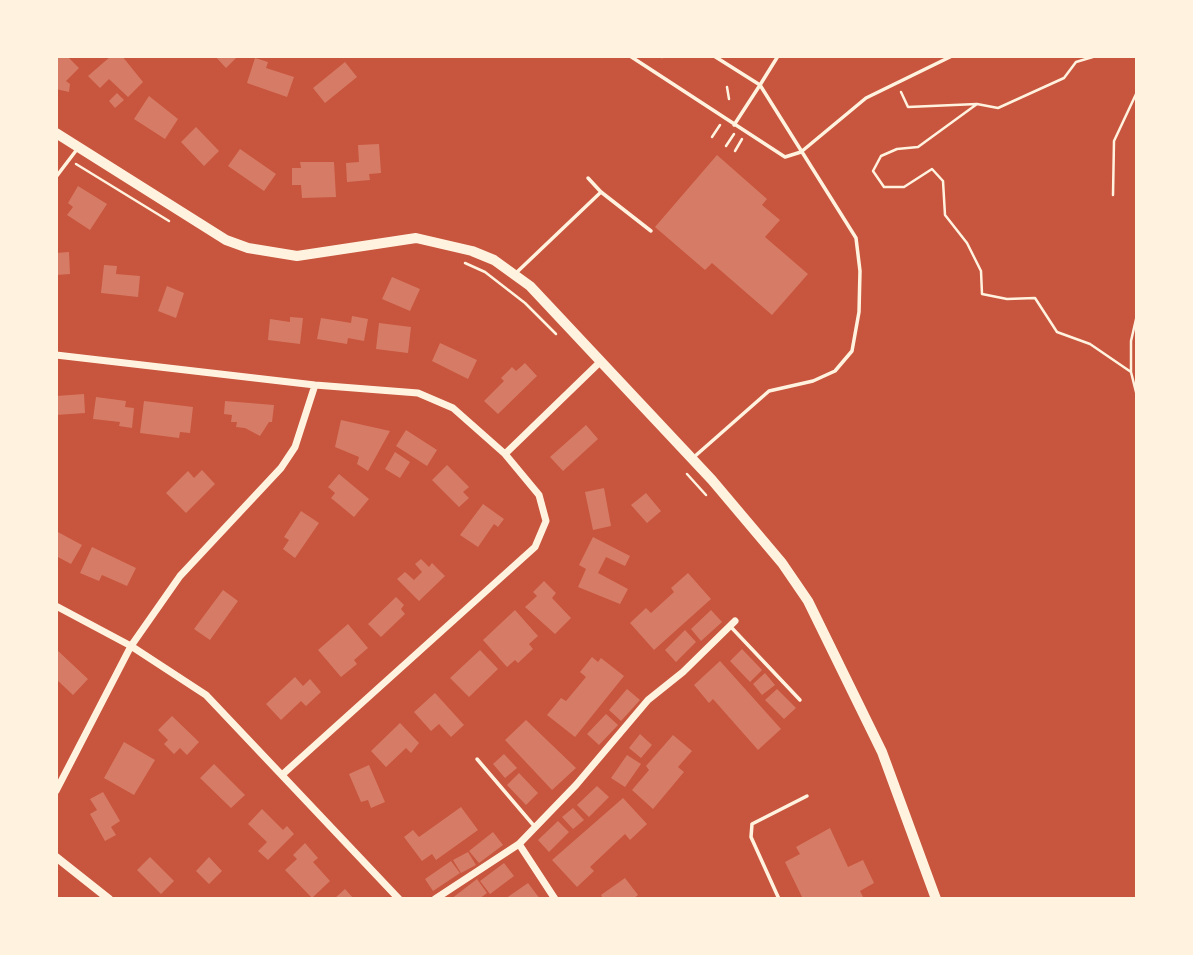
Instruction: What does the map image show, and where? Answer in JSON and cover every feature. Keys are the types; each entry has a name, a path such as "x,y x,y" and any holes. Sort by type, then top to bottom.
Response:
{"main road":[{"path":"56,132 226,240 248,248 297,256 416,238 472,251 516,274 693,459 782,563 826,634 882,752 936,899"}],"street":[{"path":"56,355 315,385 389,389 436,399 453,408 505,454 539,495 546,521 542,535 524,557 283,775"},
{"path":"505,454 600,362"},
{"path":"56,791 131,646 195,558 281,468 295,447 315,385"},
{"path":"56,606 131,646 206,695 400,899"},
{"path":"435,899 519,844 576,785 648,700 683,672 733,624"},
{"path":"519,844 555,899"},
{"path":"56,858 109,899"}],"lane":[{"path":"629,56 785,157 802,152 866,98 952,56"},
{"path":"693,459 769,391 813,381 835,371 852,351 859,298 856,238 760,85 714,56"},
{"path":"734,125 778,56"},
{"path":"56,177 79,147"},
{"path":"588,178 601,192 651,231"},
{"path":"516,274 601,192"},
{"path":"733,624 800,700"},
{"path":"477,760 535,827"},
{"path":"779,899 751,837 752,824 807,796"}],"path":[{"path":"897,83 908,107 977,104 998,108 1034,94 1064,78 1076,62 1096,56"},
{"path":"727,87 729,99"},
{"path":"1113,195 1114,141 1137,92"},
{"path":"977,104 918,148 897,149 881,156 873,171 884,187 904,187 932,169 943,181 945,215 968,243 981,271 982,294 1007,299 1035,298 1057,332 1090,344 1131,372"},
{"path":"712,137 720,125"},
{"path":"726,146 734,134"},
{"path":"735,151 742,139"},
{"path":"1137,315 1131,341 1131,372 1137,396"},
{"path":"684,470 712,501"}],"building":[{"path":"56,56 67,56 79,68 66,81 70,84 69,92 56,89"},
{"path":"111,56 122,56 143,82 128,97 109,79 100,88 88,76"},
{"path":"215,56 238,56 226,68"},
{"path":"255,58 268,62 266,68 294,77 287,97 247,83"},
{"path":"345,62 357,77 325,103 313,88"},
{"path":"117,93 124,100 115,108 109,101"},
{"path":"149,96 178,119 165,139 134,119"},
{"path":"196,127 219,151 204,166 181,142"},
{"path":"379,144 381,173 369,174 370,180 347,182 346,163 359,162 358,145"},
{"path":"240,149 276,174 264,191 228,166"},
{"path":"717,155 767,199 762,205 780,220 765,237 808,274 772,315 712,263 705,270 655,227"},
{"path":"300,162 334,162 336,197 302,198 301,185 292,185 292,168 301,168"},
{"path":"78,186 107,204 90,230 67,215 73,207 68,203"},
{"path":"69,252 70,274 56,275 56,253"},
{"path":"104,265 117,266 116,274 140,276 138,297 101,293"},
{"path":"392,277 420,289 410,311 382,299"},
{"path":"167,286 184,293 176,318 158,311"},
{"path":"352,316 368,319 364,341 348,338 347,344 317,339 321,318 351,323"},
{"path":"290,317 303,318 300,344 268,340 270,319 290,322"},
{"path":"379,323 411,327 408,353 376,349"},
{"path":"440,343 477,360 468,379 432,361"},
{"path":"525,363 537,376 498,414 484,401 504,381 501,378 512,367 516,371"},
{"path":"84,394 85,413 56,415 56,396"},
{"path":"96,397 126,401 125,407 134,408 132,428 119,426 120,422 93,419"},
{"path":"144,401 193,407 190,433 180,432 179,438 140,433"},
{"path":"225,401 274,405 272,422 269,422 260,436 245,428 236,427 237,422 231,422 232,415 224,414"},
{"path":"341,420 390,431 368,471 357,464 359,457 335,447"},
{"path":"586,425 598,439 563,471 550,457"},
{"path":"406,430 437,450 427,466 396,446"},
{"path":"395,452 410,462 400,478 385,469"},
{"path":"447,465 469,487 463,492 469,498 459,507 432,480"},
{"path":"202,470 215,484 186,513 166,493 188,471 194,478"},
{"path":"339,474 369,499 354,517 331,498 335,493 328,487"},
{"path":"604,488 611,526 593,530 585,492"},
{"path":"646,493 661,511 647,523 631,505"},
{"path":"483,504 504,519 498,527 494,524 478,547 460,535"},
{"path":"301,511 319,523 295,558 283,549 289,540 284,537"},
{"path":"56,531 82,545 71,564 56,556"},
{"path":"593,537 630,556 625,566 606,557 598,573 628,589 620,604 578,587 586,569 579,565"},
{"path":"92,547 136,568 127,586 102,575 99,581 80,573"},
{"path":"421,559 429,567 432,563 445,576 419,601 397,579 405,572 414,580 422,572 415,564"},
{"path":"688,573 711,599 654,650 630,623 646,608 651,613 674,592 671,588"},
{"path":"544,581 556,593 552,598 571,618 555,634 525,607 537,596 533,592"},
{"path":"223,590 238,601 210,640 194,629"},
{"path":"396,597 404,605 401,609 405,614 381,637 368,624"},
{"path":"515,610 538,636 529,644 533,649 518,663 515,660 507,667 483,640"},
{"path":"711,610 722,622 701,641 691,629"},
{"path":"348,624 368,648 354,660 357,664 341,677 318,650"},
{"path":"685,630 696,642 676,662 665,650"},
{"path":"56,649 88,679 73,695 56,679"},
{"path":"742,649 762,670 750,682 730,661"},
{"path":"480,650 498,669 469,697 450,678"},
{"path":"592,657 598,662 601,658 624,676 575,737 547,715 561,698 566,701 586,677 580,672"},
{"path":"720,661 781,729 758,750 713,699 709,703 694,685"},
{"path":"765,673 775,685 762,695 753,684"},
{"path":"295,677 303,686 310,679 321,692 306,706 301,701 281,720 266,704"},
{"path":"627,689 640,700 621,721 609,710"},
{"path":"777,689 796,708 784,719 765,700"},
{"path":"435,693 464,725 451,737 439,724 431,731 414,712"},
{"path":"606,714 618,725 599,745 587,734"},
{"path":"172,716 199,742 187,755 180,748 174,754 164,744 168,740 158,730"},
{"path":"526,720 576,768 552,790 505,740"},
{"path":"400,723 419,743 411,753 406,748 386,767 371,751"},
{"path":"640,734 652,745 641,758 629,748"},
{"path":"673,735 692,751 678,767 684,772 653,809 632,790 649,770 646,766"},
{"path":"124,742 155,760 134,795 104,778"},
{"path":"504,754 517,768 505,778 493,764"},
{"path":"627,755 641,764 625,787 611,778"},
{"path":"214,764 245,795 231,808 200,778"},
{"path":"369,765 385,802 371,808 368,800 361,802 349,774"},
{"path":"519,773 538,793 526,805 507,785"},
{"path":"597,786 609,797 589,817 577,805"},
{"path":"103,792 120,821 111,827 116,835 105,841 90,814 97,810 90,799"},
{"path":"623,798 647,824 630,840 625,834 590,867 594,871 577,887 552,860"},
{"path":"461,807 478,830 436,860 432,854 422,861 404,837 413,830 419,837"},
{"path":"573,808 584,820 573,829 562,817"},
{"path":"262,809 283,830 287,826 294,834 268,860 258,851 267,842 248,824"},
{"path":"558,821 569,832 549,852 538,840"},
{"path":"830,828 848,867 863,860 874,883 860,891 864,899 803,899 785,862 800,854 796,847"},
{"path":"493,832 503,845 479,863 469,851"},
{"path":"305,843 318,858 313,862 330,881 312,898 285,870 297,859 293,855"},
{"path":"468,852 476,865 461,873 453,860"},
{"path":"150,857 174,881 161,894 137,870"},
{"path":"209,857 222,871 209,884 196,871"},
{"path":"451,861 460,873 433,891 425,879"},
{"path":"504,863 514,876 490,894 480,881"},
{"path":"625,878 638,895 633,899 603,899 601,895"},
{"path":"477,879 487,893 479,899 451,899"},
{"path":"528,883 540,899 505,899"},
{"path":"345,889 354,899 334,899"}]}
